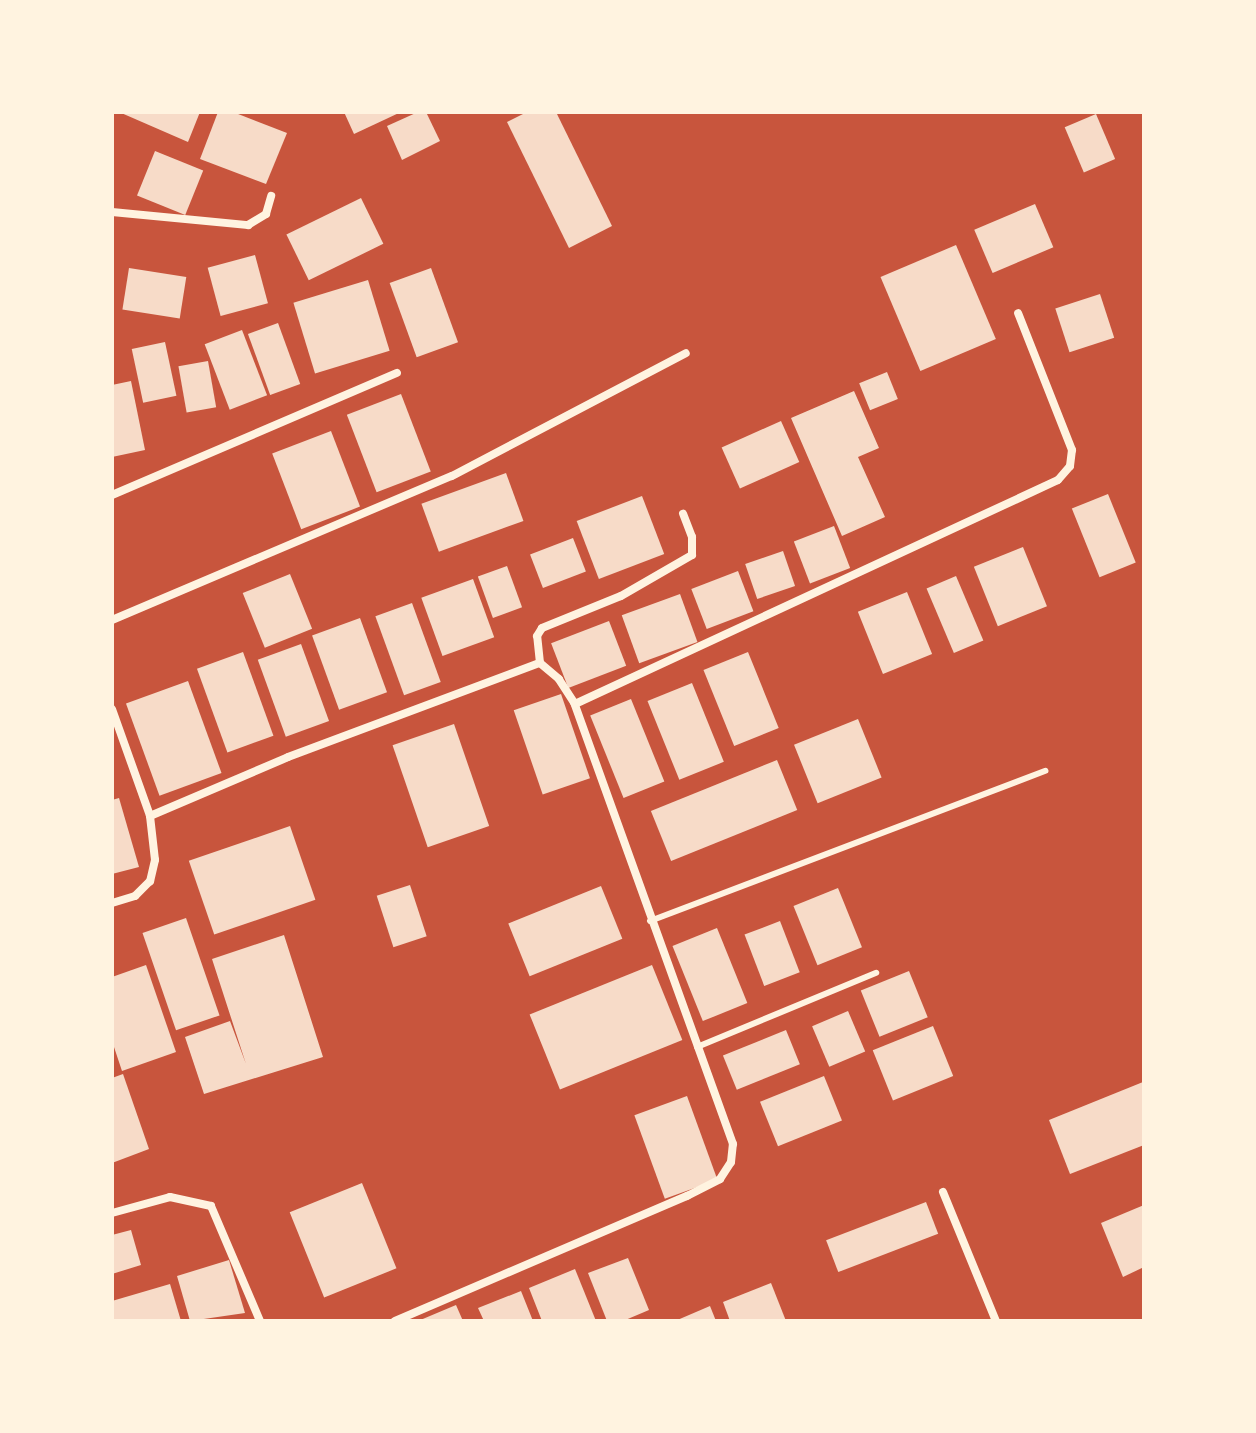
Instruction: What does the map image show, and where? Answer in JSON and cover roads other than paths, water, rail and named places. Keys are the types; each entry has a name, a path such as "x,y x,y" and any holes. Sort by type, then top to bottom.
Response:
{"street":[{"path":"112,212 248,225 266,214 271,196"},
{"path":"575,704 1058,480 1070,466 1072,450 1018,313"},
{"path":"112,620 452,476 686,353"},
{"path":"112,495 397,373"},
{"path":"395,1321 720,1179 731,1162 733,1144 650,921 575,704 559,679 540,663 537,636 542,628 621,596 692,555 692,537 683,514"},
{"path":"150,816 288,757 540,663"},
{"path":"112,709 150,816 155,860 150,881 135,896 112,903"},
{"path":"943,1192 996,1321"},
{"path":"112,1213 170,1197 211,1206 260,1321"}],"lane":[{"path":"650,921 1045,771"},
{"path":"697,1047 876,973"}]}
